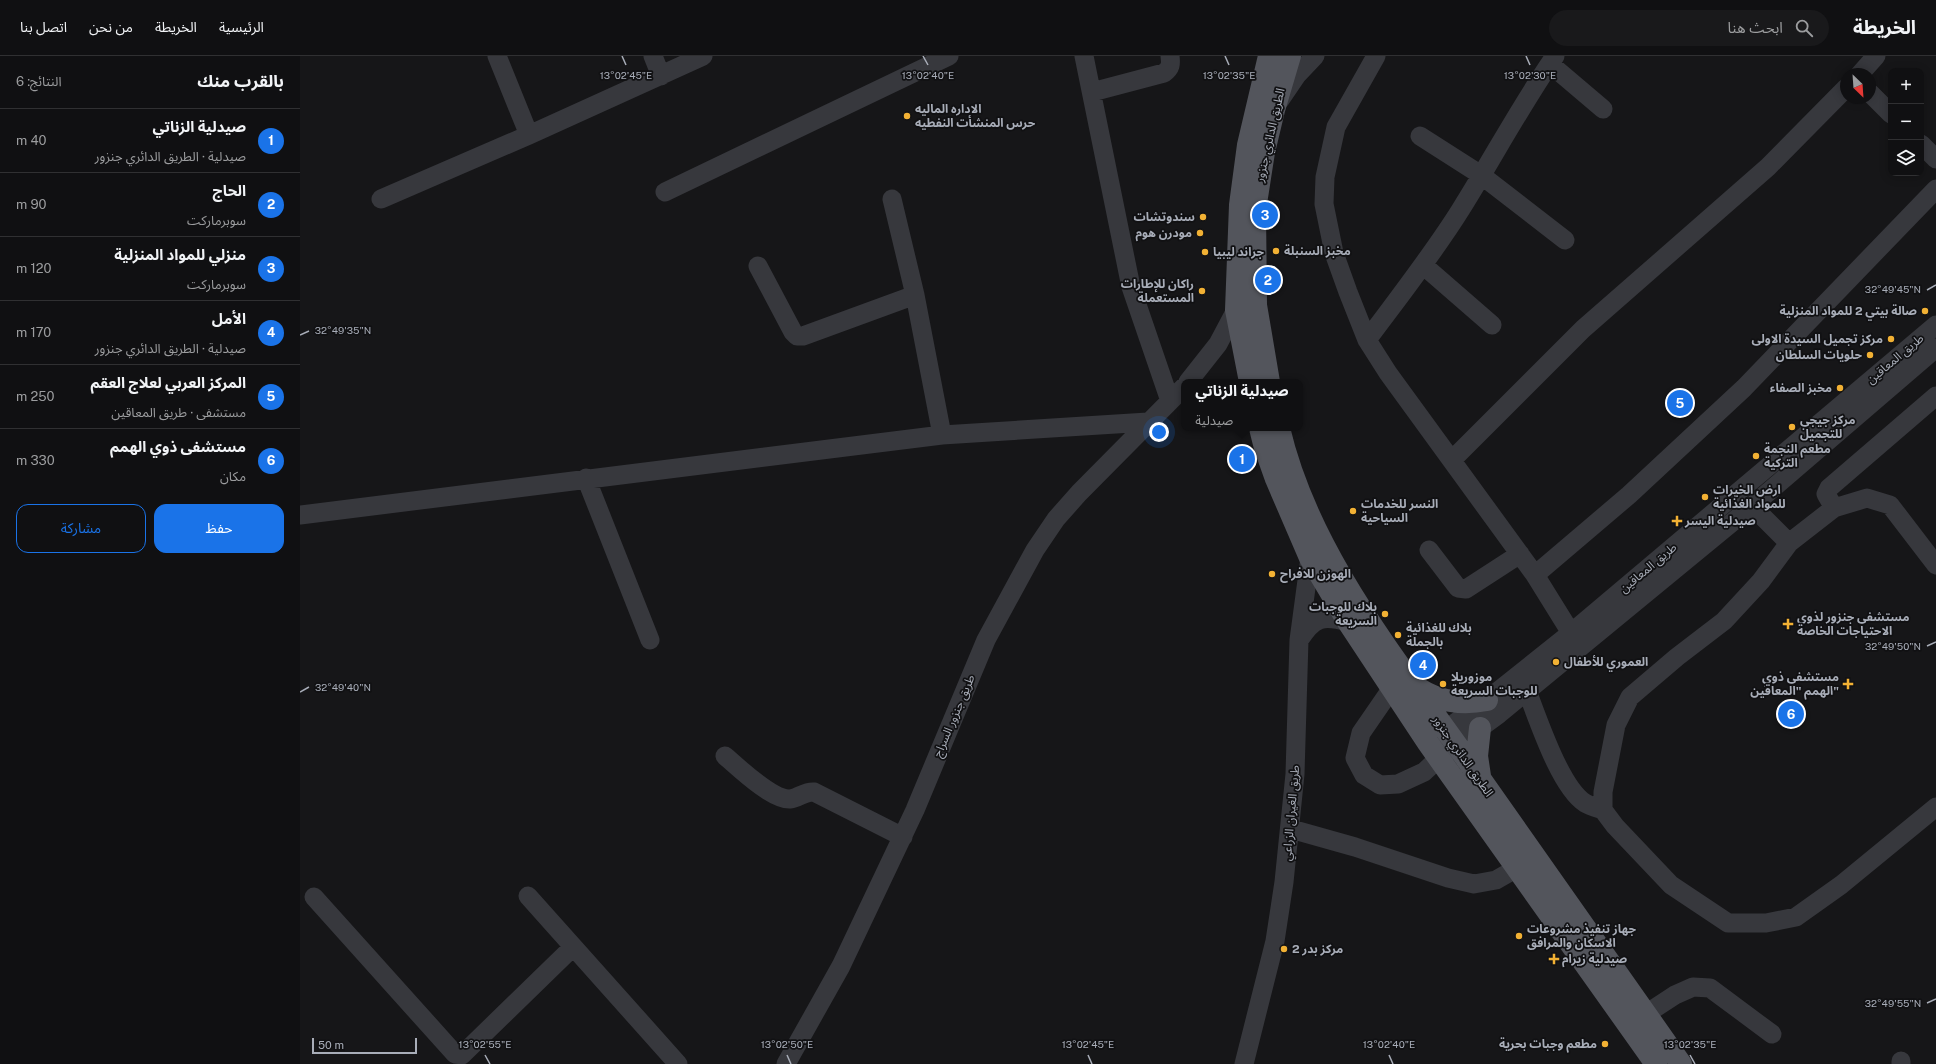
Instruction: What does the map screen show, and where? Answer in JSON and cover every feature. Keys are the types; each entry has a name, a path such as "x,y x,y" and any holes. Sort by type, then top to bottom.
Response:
{"main road":[{"name":"الطريق الدائري جنزور","path":"1249,379 1236,310 1240,205 1247,153 1269,56"},
{"name":"الطريق الدائري جنزور","path":"1268,379 1256,304 1255,210 1264,152 1274,110 1290,56"},
{"name":"الطريق الدائري جنزور","path":"1262,431 1276,479 1310,558 1348,622 1401,685 1442,744 1517,868 1656,1064"},
{"name":"الطريق الدائري جنزور","path":"1262,431 1290,467 1307,510 1321,538 1362,609 1401,685"},
{"path":"1401,685 1447,701 1474,702 1487,700"},
{"path":"1480,728 1476,756 1482,783"},
{"name":"الطريق الدائري جنزور","path":"1442,744 1482,783 1681,1064"}],"street":[{"path":"497,56 529,135"},
{"path":"653,56 661,76"},
{"path":"381,199 529,135 704,56"},
{"path":"665,192 949,56"},
{"path":"1084,56 1130,287 1177,402"},
{"path":"1092,92 1164,73 1169,70 1171,65 1170,56"},
{"path":"1274,110 1298,75 1315,56"},
{"path":"1376,56 1336,127 1325,177 1324,204 1334,253 1367,340 1388,373 1535,574 1571,633"},
{"path":"1865,68 1876,56"},
{"path":"1367,340 1423,265 1461,209 1531,90 1552,60 1603,109"},
{"path":"1452,460 1583,329 1768,167 1840,94"},
{"path":"1876,99 1888,111"},
{"path":"1420,136 1481,175 1565,240"},
{"path":"1924,147 1936,159"},
{"path":"1535,574 1629,495 1744,388 1936,190"},
{"path":"892,199 915,295 942,435"},
{"path":"1423,265 1492,325"},
{"path":"758,266 793,332 798,336 803,336 915,295"},
{"path":"1190,379 1218,344 1236,310"},
{"name":"طريق المعاقين","path":"1442,744 1487,700 1571,633 1936,325"},
{"name":"طريق المعاقين","path":"1442,744 1480,728 1527,691 1752,506 1936,348"},
{"path":"1834,508 1826,494 1829,488 1936,396"},
{"name":"طريق جنزور السراج","path":"786,1064 841,966 903,837 986,640 1036,550 1056,520 1148,422 1177,402"},
{"path":"300,515 586,478 942,435 1148,422"},
{"path":"586,478 650,640"},
{"path":"1603,810 1603,792 1616,725 1630,697 1677,657 1724,621 1761,581 1789,543 1834,508 1867,498 1890,505 1936,565"},
{"path":"1752,506 1789,543"},
{"path":"1429,550 1458,588 1466,589 1520,554"},
{"name":"طريق الغيران الزراعي","path":"1244,1064 1275,941 1291,829 1295,774 1299,640 1310,558"},
{"path":"1299,640 1307,628 1316,620 1329,618 1348,622"},
{"path":"1401,685 1361,733 1355,758 1364,775 1380,785 1398,784 1424,772 1442,744"},
{"path":"1527,691 1553,757 1575,795 1586,804 1603,810 1615,826 1671,885 1728,923 1766,923 1796,917 1841,885 1936,806"},
{"path":"725,756 758,784 783,798 790,799 814,792 903,837"},
{"path":"1291,829 1355,847 1448,878 1474,884 1496,880 1517,868"},
{"path":"528,896 678,1064"},
{"path":"314,897 455,1054 458,1055 462,1054 573,947"},
{"path":"1646,1014 1675,995 1693,987 1710,988 1772,1034"}],"place":[{"name":"الاداره الماليه حرس المنشأت النفطيه","path":"907,116"},
{"name":"منزلي للمواد المنزلية","path":"1265,215"},
{"name":"سندوتشات","path":"1203,217"},
{"name":"مودرن هوم","path":"1200,233"},
{"name":"مخبز السنبلة","path":"1276,251"},
{"name":"جراند ليبيا","path":"1205,252"},
{"name":"الحاج","path":"1268,280"},
{"name":"راكان للإطارات المستعملة","path":"1202,291"},
{"name":"صالة بيتي 2 للمواد المنزلية","path":"1925,311"},
{"name":"مركز تجميل السيدة الاولى","path":"1891,339"},
{"name":"حلويات السلطان","path":"1870,355"},
{"name":"مخبز الصفاء","path":"1840,388"},
{"name":"المركز العربي لعلاج العقم","path":"1680,403"},
{"name":"مركز جيجي للتجميل","path":"1792,427"},
{"name":"مطعم النجمة التركية","path":"1756,456"},
{"name":"صيدلية الزناتي","path":"1242,459"},
{"name":"ارض الخيرات للمواد الغذائية","path":"1705,497"},
{"name":"النسر للخدمات السياحية","path":"1353,511"},
{"name":"صيدلية اليسر","path":"1677,521"},
{"name":"الهوزن للافراح","path":"1272,574"},
{"name":"بلاك للوجبات السريعة","path":"1385,614"},
{"name":"مستشفي جنزور لذوي الاحتياجات الخاصة","path":"1788,624"},
{"name":"بلاك للغذائية بالجملة","path":"1398,635"},
{"name":"العموري للأطفال","path":"1556,662"},
{"name":"الأمل","path":"1423,665"},
{"name":"موزوريلا للوجبات السريعة","path":"1443,684"},
{"name":"مستشفى ذوي الهمم \"المعاقين\"","path":"1848,684"},
{"name":"مستشفى ذوي الهمم","path":"1791,714"},
{"name":"جهاز تنفيذ مشروعات الاسكان والمرافق","path":"1519,936"},
{"name":"مركز بدر 2","path":"1284,949"},
{"name":"صيدلية زيرام","path":"1554,959"},
{"name":"مطعم وجبات بحرية","path":"1605,1044"}]}
